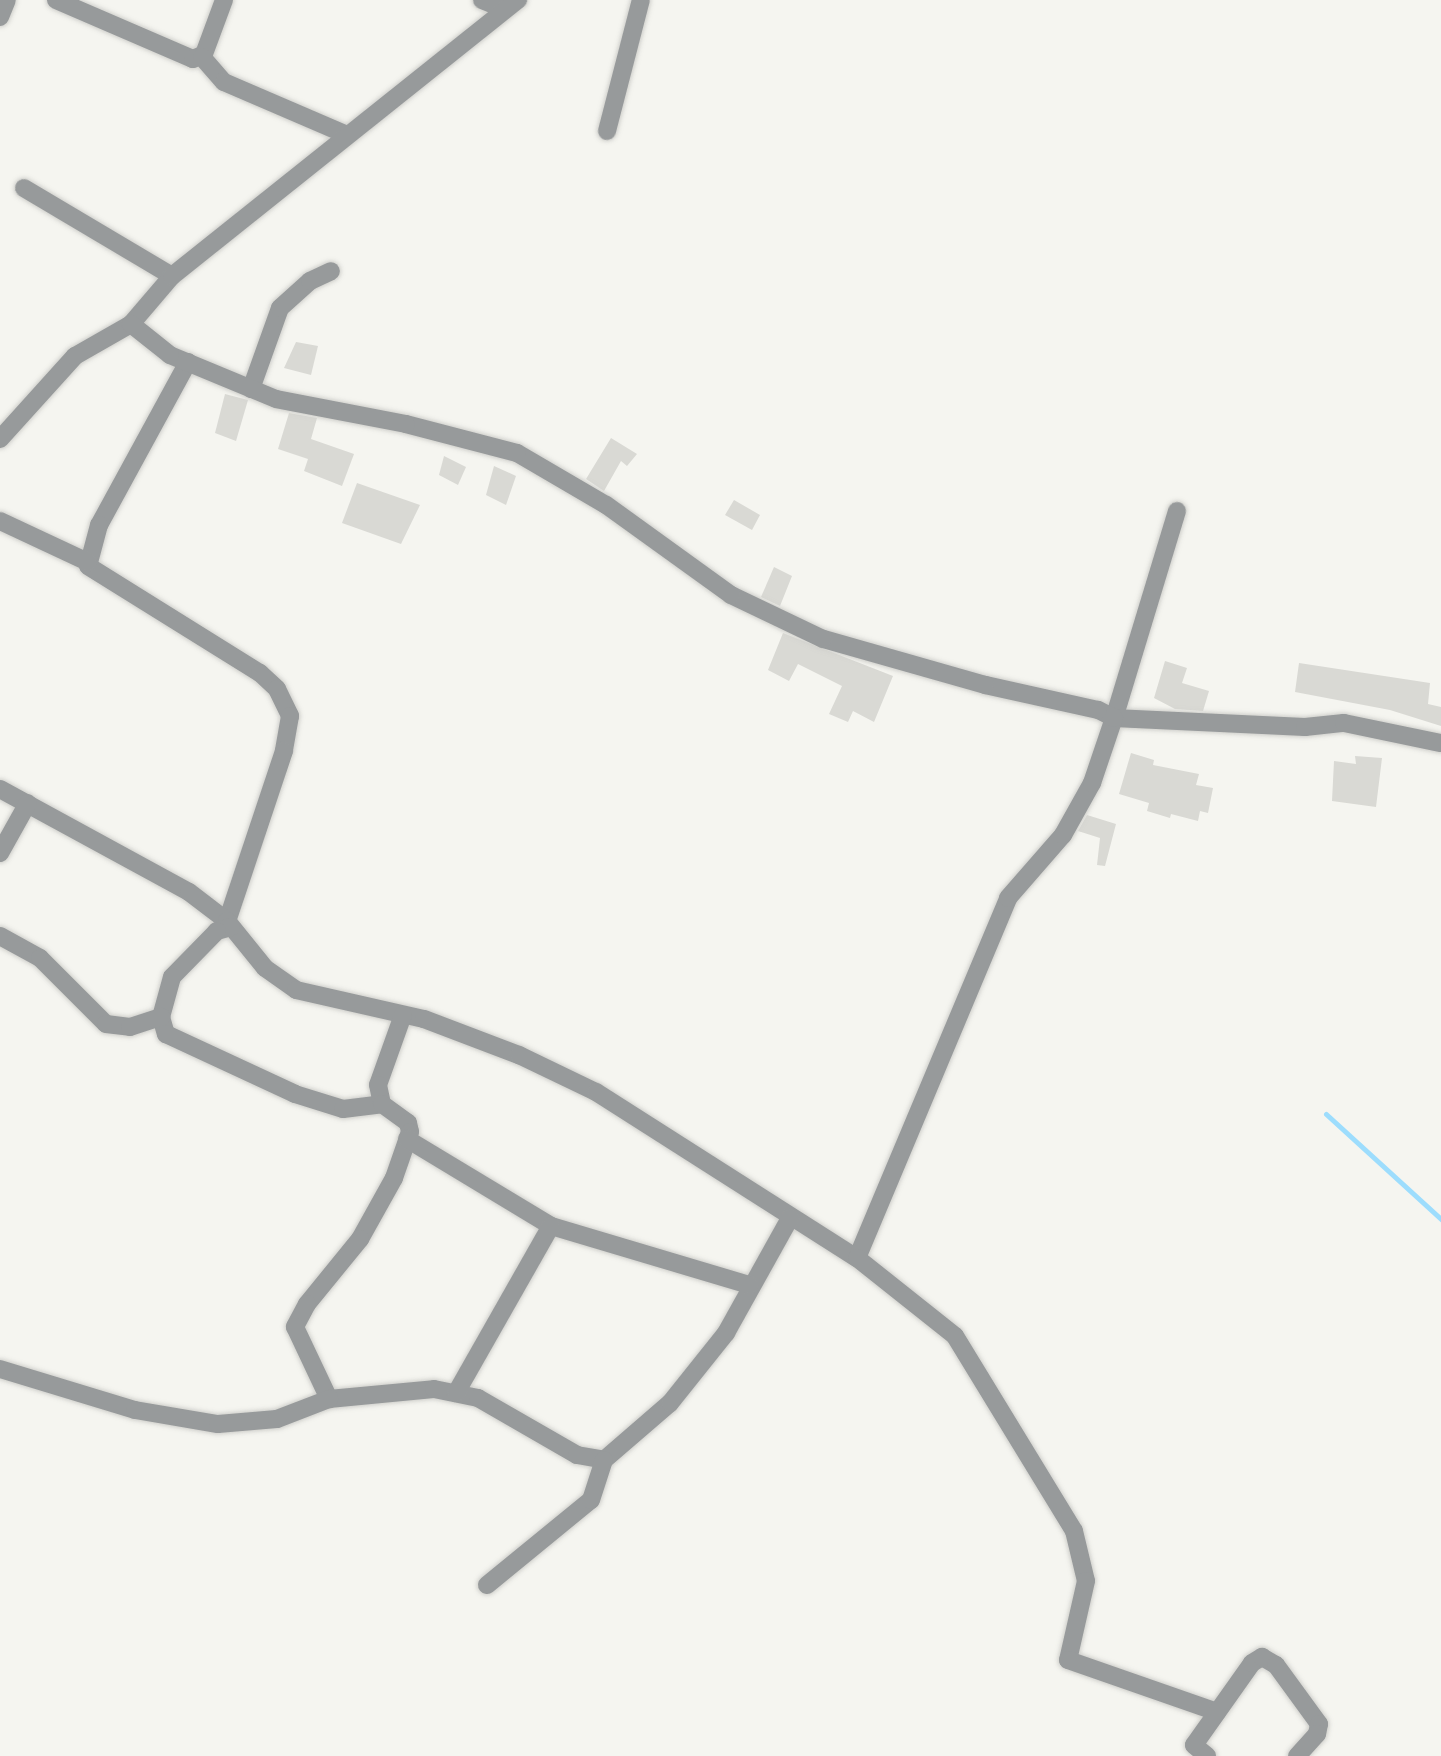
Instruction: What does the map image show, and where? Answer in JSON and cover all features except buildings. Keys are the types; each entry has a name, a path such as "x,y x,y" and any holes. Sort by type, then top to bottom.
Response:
{"street":[{"path":"0,17 7,0"},
{"path":"55,0 187,57 202,57 224,82 347,135"},
{"path":"202,57 223,0"},
{"path":"482,0 511,4"},
{"path":"607,131 640,0"},
{"path":"0,439 75,356 131,324 172,276 511,4"},
{"path":"24,188 172,276"},
{"path":"251,389 280,308 310,281 331,271"},
{"path":"131,324 170,355 276,399 406,424 516,453 606,505 731,595 823,639 985,685 1098,710 1114,718 1305,727 1344,723 1441,743"},
{"path":"88,562 99,525 188,362"},
{"path":"858,1258 1008,898 1063,835 1092,783 1177,512"},
{"path":"0,521 88,562 93,572 260,673 277,689 290,716 284,751 229,924 217,931 172,977 161,1017 170,1038 295,1094 343,1109 382,1104 408,1122 407,1139 394,1178 360,1239 307,1304 295,1327 329,1399"},
{"path":"0,789 189,892 229,924 265,968 296,990 403,1015 519,1055 596,1092 790,1218 858,1258 955,1336 1074,1531 1086,1581 1068,1660 1217,1712"},
{"path":"0,853 29,803"},
{"path":"0,936 40,958 106,1024 130,1027 161,1017"},
{"path":"382,1104 378,1085 403,1015"},
{"path":"407,1139 551,1226 749,1285"},
{"path":"487,1585 587,1505 596,1493 604,1460 670,1403 726,1333 749,1285 790,1218"},
{"path":"456,1393 551,1226"},
{"path":"0,1369 135,1410 218,1424 277,1419 329,1399 434,1389 478,1398 578,1455 604,1460"},
{"path":"1207,1756 1194,1745 1252,1664 1269,1658 1320,1726 1297,1756"}],"waterway":[{"path":"1326,1114 1441,1219"}]}
